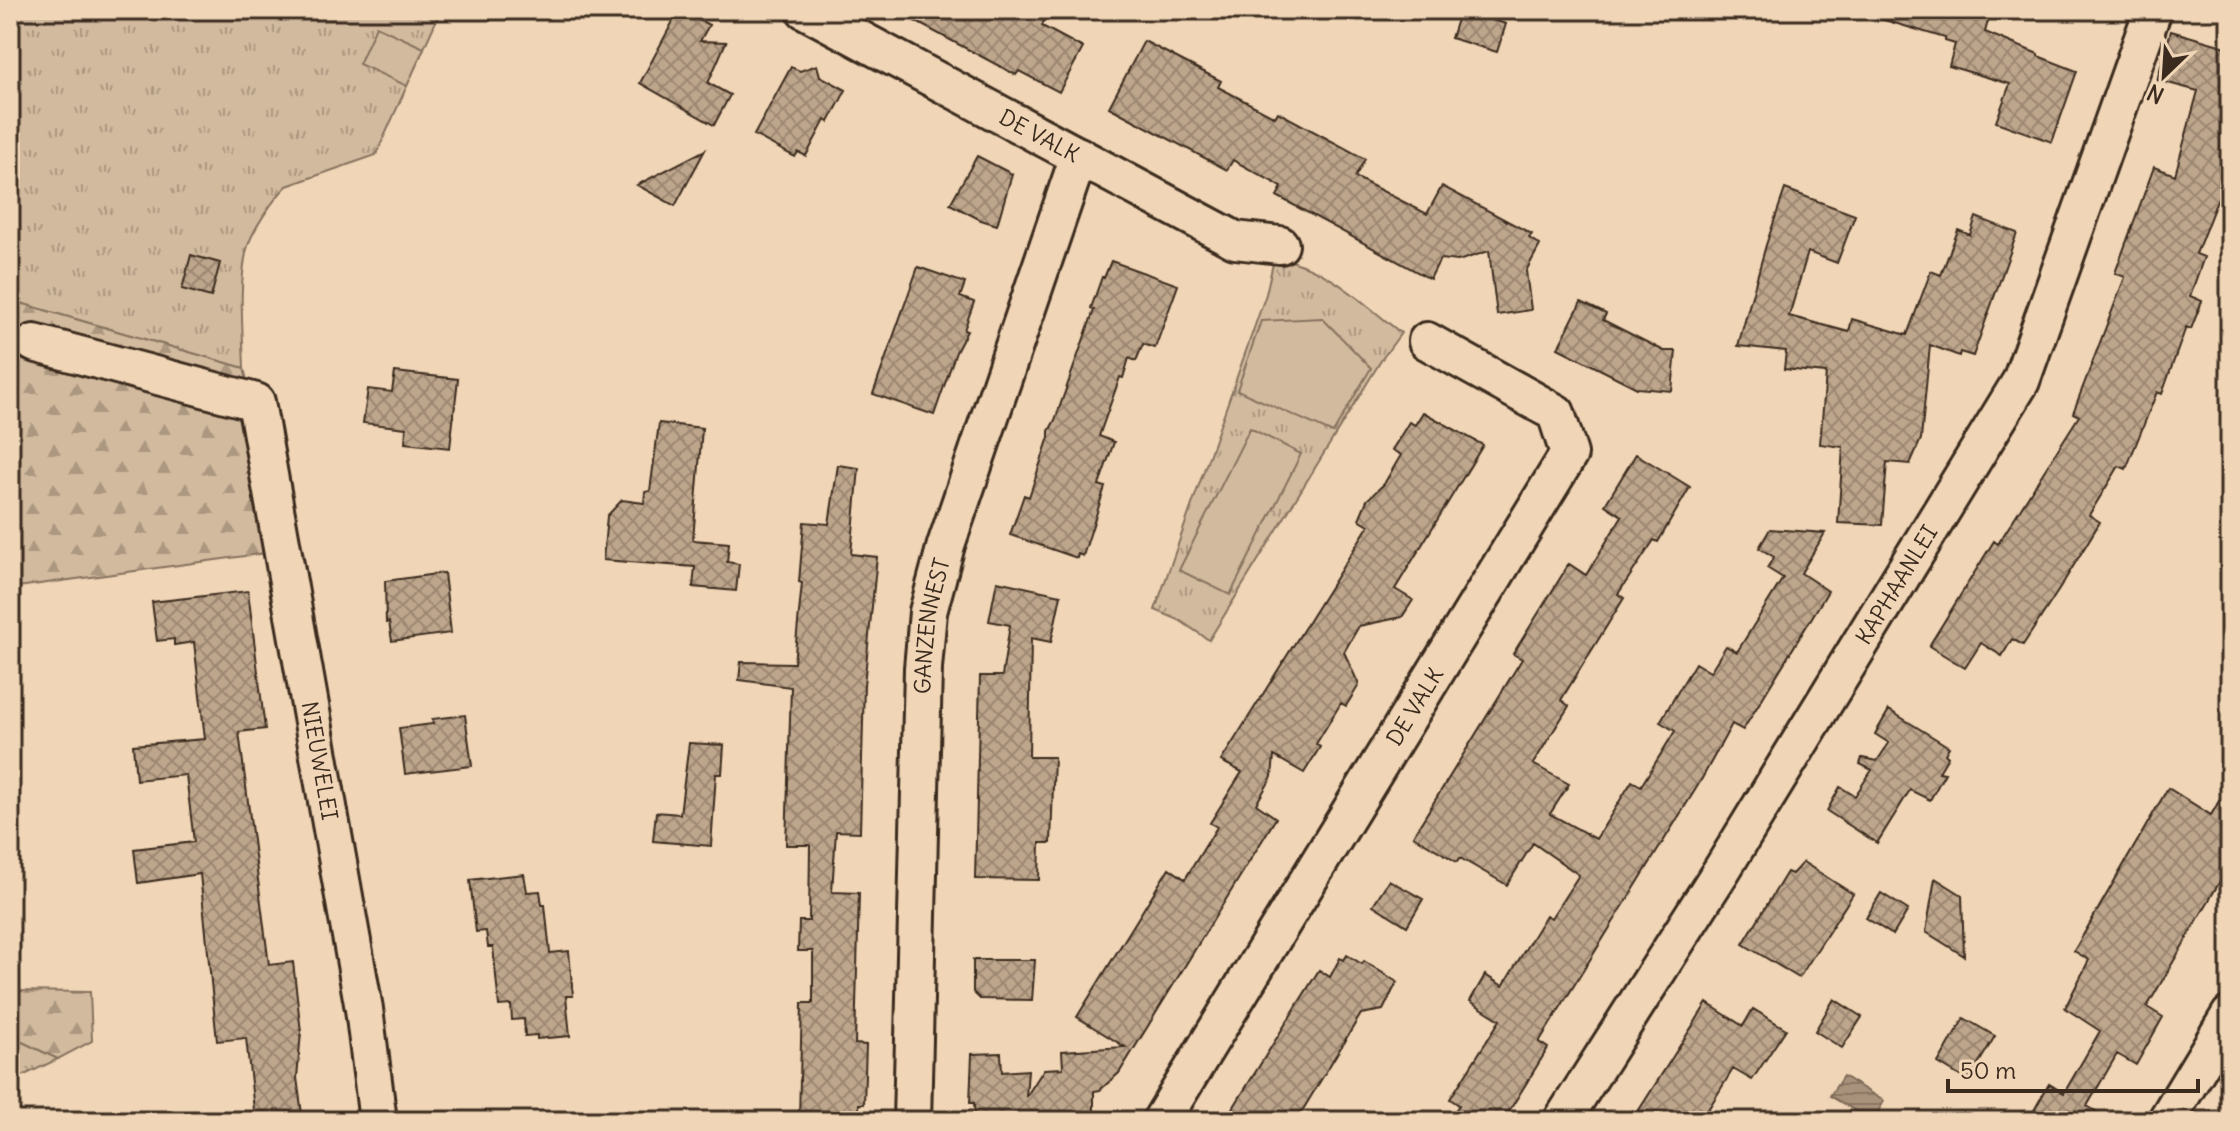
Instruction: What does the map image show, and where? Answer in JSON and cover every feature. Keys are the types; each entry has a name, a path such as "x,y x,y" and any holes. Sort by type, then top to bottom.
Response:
{"street":[{"name":"DE VALK","path":"805,10 1235,240 1280,245"},
{"name":"KAPHAANLEI","path":"1562,1121 1723,868 2021,381 2153,10"},
{"name":"GANZENNEST","path":"912,1121 923,668 928,612 946,545 1079,156"},
{"name":"DE VALK","path":"1161,1121 1569,454 1556,413 1427,341"},
{"name":"NIEUWELEI","path":"34,343 256,402 364,1009 378,1121"},
{"path":"2166,1121 2230,1015"}],"green space":[{"path":"10,10 441,10 376,155 287,186 258,225 247,249 243,278 244,368 10,300"},
{"path":"376,26 424,48 407,86 359,64"},
{"path":"1280,258 1315,270 1330,279 1401,333 1209,640 1179,620 1155,610 1266,294 1274,259"},
{"path":"10,300 244,368 288,550 10,588"},
{"path":"1322,318 1371,368 1333,433 1237,390 1261,321"},
{"path":"1250,428 1301,454 1230,595 1179,570"},
{"path":"10,991 90,992 92,1041 58,1059 10,1036"},
{"path":"10,1036 58,1059 10,1082"}],"shaded area":[{"path":"1843,1076 1884,1101 1873,1121 1830,1096"}],"building":[{"path":"679,10 709,25 700,41 726,42 708,83 730,95 714,125 640,83"},
{"path":"894,10 1024,10 1044,21 1042,26 1083,48 1059,92 1019,71 1016,75"},
{"path":"1460,10 1506,24 1497,52 1451,38"},
{"path":"1875,10 1991,10 1985,32 2077,71 2052,142 1996,122 2010,84 1949,66 1955,44 1945,41 1945,38 1874,17"},
{"path":"2171,31 2230,48 2230,167 2196,254 2204,257 2190,296 2202,301 2191,329 2186,327 2162,394 2157,392 2126,469 2119,466 2089,515 2100,522 2060,588 2023,645 2012,639 2002,656 1981,643 1965,668 1929,646 1994,541 1998,544 2079,416 2073,413 2125,277 2115,273 2154,167 2175,175 2198,91 2157,80"},
{"path":"1144,41 1221,81 1218,87 1275,117 1278,112 1365,159 1355,177 1427,214 1442,186 1532,234 1529,238 1540,245 1526,271 1531,310 1497,315 1489,251 1458,261 1440,259 1430,279 1277,196 1282,187 1233,160 1227,170 1109,107"},
{"path":"817,65 820,76 846,90 829,122 825,120 806,156 798,152 795,157 754,135 791,67 800,71"},
{"path":"705,150 675,206 637,185"},
{"path":"977,156 1012,174 997,225 950,204"},
{"path":"1785,189 1855,215 1837,263 1808,252 1789,316 1849,332 1852,319 1907,335 1931,271 1941,275 1958,230 1970,235 1976,217 2017,233 1973,356 1960,352 1959,356 1930,345 1921,439 1910,464 1887,462 1882,525 1838,523 1843,447 1820,444 1826,373 1784,369 1786,351 1738,346"},
{"path":"191,255 220,263 211,297 182,289"},
{"path":"1111,261 1178,285 1155,348 1143,344 1136,361 1129,358 1123,378 1120,377 1099,436 1114,442 1099,485 1105,487 1083,556 1078,554 1077,558 1010,535 1024,495 1029,497 1049,431 1094,310 1091,308"},
{"path":"918,267 965,283 960,297 974,302 964,330 967,331 956,352 934,415 873,394"},
{"path":"1581,302 1606,314 1603,320 1664,351 1676,351 1672,391 1637,388 1558,348"},
{"path":"395,372 458,379 450,448 405,443 406,428 363,423 368,389 392,392"},
{"path":"1423,412 1483,445 1395,589 1413,600 1402,617 1359,626 1344,652 1359,685 1346,706 1341,703 1316,744 1320,747 1304,773 1274,756 1272,777 1256,804 1276,818 1119,1073 1100,1090 1094,1091 1094,1112 975,1119 974,1103 970,1103 972,1054 1001,1053 1002,1072 1028,1070 1026,1097 1044,1069 1063,1068 1062,1051 1125,1047 1077,1017 1169,868 1185,879 1217,827 1210,823 1242,772 1221,761 1369,525 1359,519 1367,500 1384,484 1401,455 1392,450 1409,422 1415,425"},
{"path":"659,423 702,428 693,540 729,543 727,562 739,564 736,591 693,587 695,567 603,560 607,516 622,500 644,503 645,492 650,491"},
{"path":"1636,454 1690,487 1658,542 1654,540 1618,594 1624,598 1561,700 1569,706 1533,764 1569,784 1550,814 1596,839 1632,781 1641,786 1675,731 1660,722 1695,663 1710,672 1726,646 1737,652 1783,578 1767,568 1774,557 1759,548 1770,529 1825,533 1801,573 1828,591 1743,730 1732,724 1700,782 1539,1042 1548,1048 1503,1121 1448,1121 1459,1105 1450,1099 1500,1020 1470,1001 1485,975 1503,986 1546,915 1551,918 1579,875 1533,843 1507,885 1460,858 1457,862 1413,836 1522,659 1513,654 1569,564 1586,575 1622,516 1605,505"},
{"path":"838,465 859,468 851,554 877,557 864,685 860,832 836,831 832,892 859,893 855,1044 866,1045 864,1104 859,1104 859,1119 799,1118 802,1003 813,1003 813,951 798,951 799,921 809,921 810,845 786,845 791,687 739,680 741,662 794,663 804,522 829,524"},
{"path":"444,573 451,633 392,641 389,622 386,623 385,581"},
{"path":"997,581 1061,595 1051,642 1031,638 1029,757 1054,757 1051,843 1040,843 1039,880 975,879 980,676 1002,676 1010,625 989,621"},
{"path":"248,591 265,729 239,732 269,965 293,962 301,1032 297,1078 302,1114 255,1119 246,1038 217,1041 200,874 138,883 134,849 194,842 186,775 136,780 133,745 205,739 194,642 174,645 174,639 157,641 152,602"},
{"path":"1889,710 1949,747 1945,754 1948,757 1939,772 1945,773 1930,800 1910,790 1877,843 1827,811 1840,787 1855,796 1872,770 1860,764 1862,758 1877,761 1889,743 1875,734"},
{"path":"465,715 472,766 405,774 399,728 433,724 432,719"},
{"path":"689,743 724,745 722,774 716,774 711,846 653,841 656,812 680,814"},
{"path":"2230,782 2230,864 2147,1007 2163,1017 2136,1065 2117,1054 2087,1106 2113,1121 2028,1121 2049,1084 2064,1093 2100,1031 2065,1008 2089,960 2074,951 2168,788 2211,815"},
{"path":"1803,862 1853,894 1799,978 1743,944 1787,872 1792,874"},
{"path":"524,874 527,892 540,891 542,905 545,905 550,953 569,951 573,996 566,996 570,1036 537,1039 537,1035 525,1036 524,1019 512,1020 511,1005 499,1006 493,947 488,947 486,931 476,932 470,880"},
{"path":"1935,878 1962,895 1964,956 1926,932"},
{"path":"1389,880 1423,899 1407,926 1373,905"},
{"path":"1881,893 1908,910 1893,935 1866,918"},
{"path":"1347,955 1362,964 1364,961 1397,982 1383,1010 1361,1014 1296,1121 1225,1121 1319,970 1330,977 1340,958 1344,960"},
{"path":"973,960 1035,960 1032,1000 980,999 973,992"},
{"path":"1834,999 1862,1017 1842,1048 1815,1031"},
{"path":"1707,1003 1743,1026 1753,1009 1786,1029 1752,1080 1733,1069 1701,1121 1632,1121"},
{"path":"1964,1018 1995,1036 1968,1081 1938,1063"}]}
